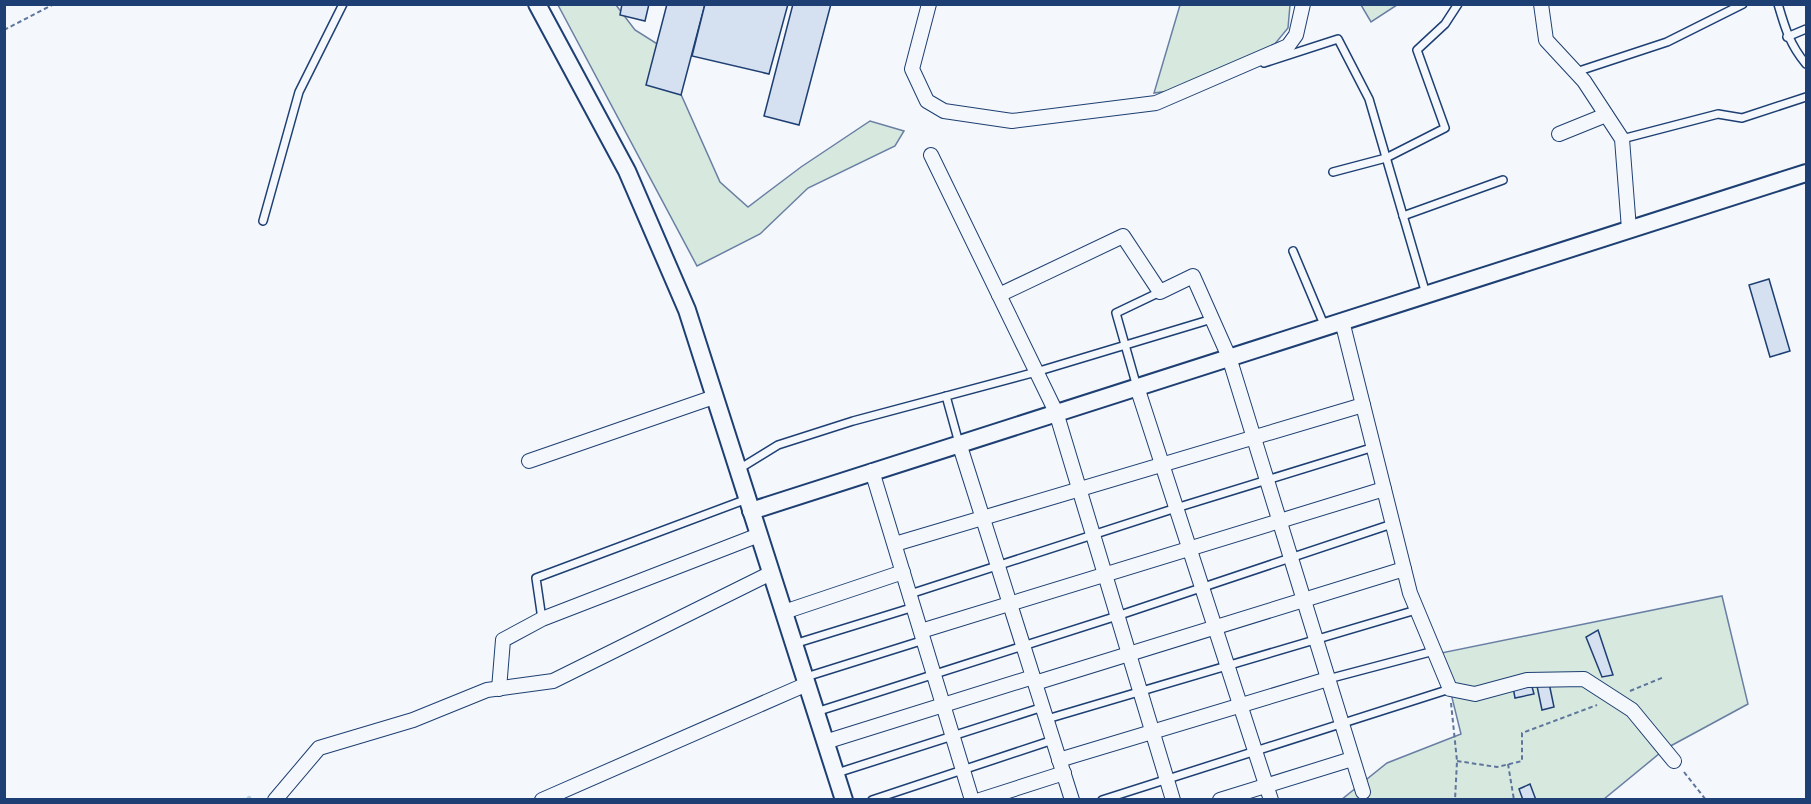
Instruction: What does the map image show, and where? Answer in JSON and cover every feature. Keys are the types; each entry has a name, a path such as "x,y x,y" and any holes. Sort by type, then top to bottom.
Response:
{"street":[{"path":"537,4 627,171 687,310 844,800"},
{"path":"929,4 912,69 927,101 944,111 1012,121 1156,103 1288,46 1296,35 1303,4"},
{"path":"1541,4 1546,40 1576,73 1622,139 1629,229"},
{"path":"1559,134 1606,115"},
{"path":"931,155 1056,412 1173,800"},
{"path":"749,505 872,471 1806,173"},
{"path":"999,295 1123,236 1160,292 1193,276 1229,357 1362,792"},
{"path":"1342,321 1392,524 1416,610 1450,689 1475,694 1527,680 1584,680 1632,710 1674,761"},
{"path":"1137,387 1271,800"},
{"path":"529,460 714,397"},
{"path":"895,544 1363,405"},
{"path":"959,443 1072,800"},
{"path":"872,471 972,800"},
{"path":"922,635 1010,603 1104,573 1384,489"},
{"path":"499,688 502,640 542,619 759,536"},
{"path":"825,742 943,704 1128,653 1404,569"},
{"path":"784,612 903,572"},
{"path":"275,800 319,748 413,720 487,690 553,681 771,573"},
{"path":"980,800 1152,733 1328,679"},
{"path":"542,800 806,680"},
{"path":"1220,800 1352,759"}],"lane":[{"path":"263,221 299,92 343,4"},
{"path":"1333,172 1386,158 1445,128 1417,50 1445,24 1458,4"},
{"path":"1576,73 1667,42 1743,4"},
{"path":"1778,4 1787,37 1806,64"},
{"path":"1787,37 1806,29"},
{"path":"1264,63 1338,39 1369,99 1426,294"},
{"path":"1622,139 1718,114 1742,118 1806,96"},
{"path":"1404,216 1503,180"},
{"path":"1293,251 1325,327"},
{"path":"1137,387 1116,314 1160,292"},
{"path":"738,470 778,445 853,421 1036,372 1212,319"},
{"path":"946,396 959,443"},
{"path":"794,644 912,601 998,566 1374,447"},
{"path":"542,619 536,578 749,505"},
{"path":"816,712 1023,644 1117,616 1392,524"},
{"path":"836,774 953,736 1140,692 1416,610"},
{"path":"806,680 922,635"},
{"path":"1328,679 1434,651"},
{"path":"1101,800 1450,689"},
{"path":"872,800 1053,740"}],"path":[{"path":"4,30 54,4"},
{"path":"1457,762 1497,767 1522,761 1522,733 1664,677"},
{"path":"1450,689 1457,762 1455,800"},
{"path":"1674,761 1706,800"},
{"path":"1508,764 1514,800"}],"shaded area":[{"path":"558,5 616,5 635,30 659,45 720,182 748,207 801,167 870,121 904,131 895,146 808,188 760,234 697,266"},
{"path":"1180,5 1290,5 1288,28 1274,45 1184,89 1154,93"},
{"path":"1361,5 1397,5 1371,22"},
{"path":"1722,596 1748,704 1665,749 1604,799 1341,800 1387,763 1461,734 1441,653"}],"building":[{"path":"622,4 649,4 645,21 620,15"},
{"path":"667,4 705,4 681,95 646,85"},
{"path":"705,4 788,4 769,74 692,56"},
{"path":"793,4 831,4 799,125 764,116"},
{"path":"1769,279 1790,351 1770,357 1749,285"},
{"path":"1598,630 1613,675 1602,677 1586,637"},
{"path":"1531,683 1534,694 1515,698 1513,687"},
{"path":"1549,683 1554,707 1542,710 1537,686"},
{"path":"1530,784 1536,800 1523,800 1519,789"}]}
